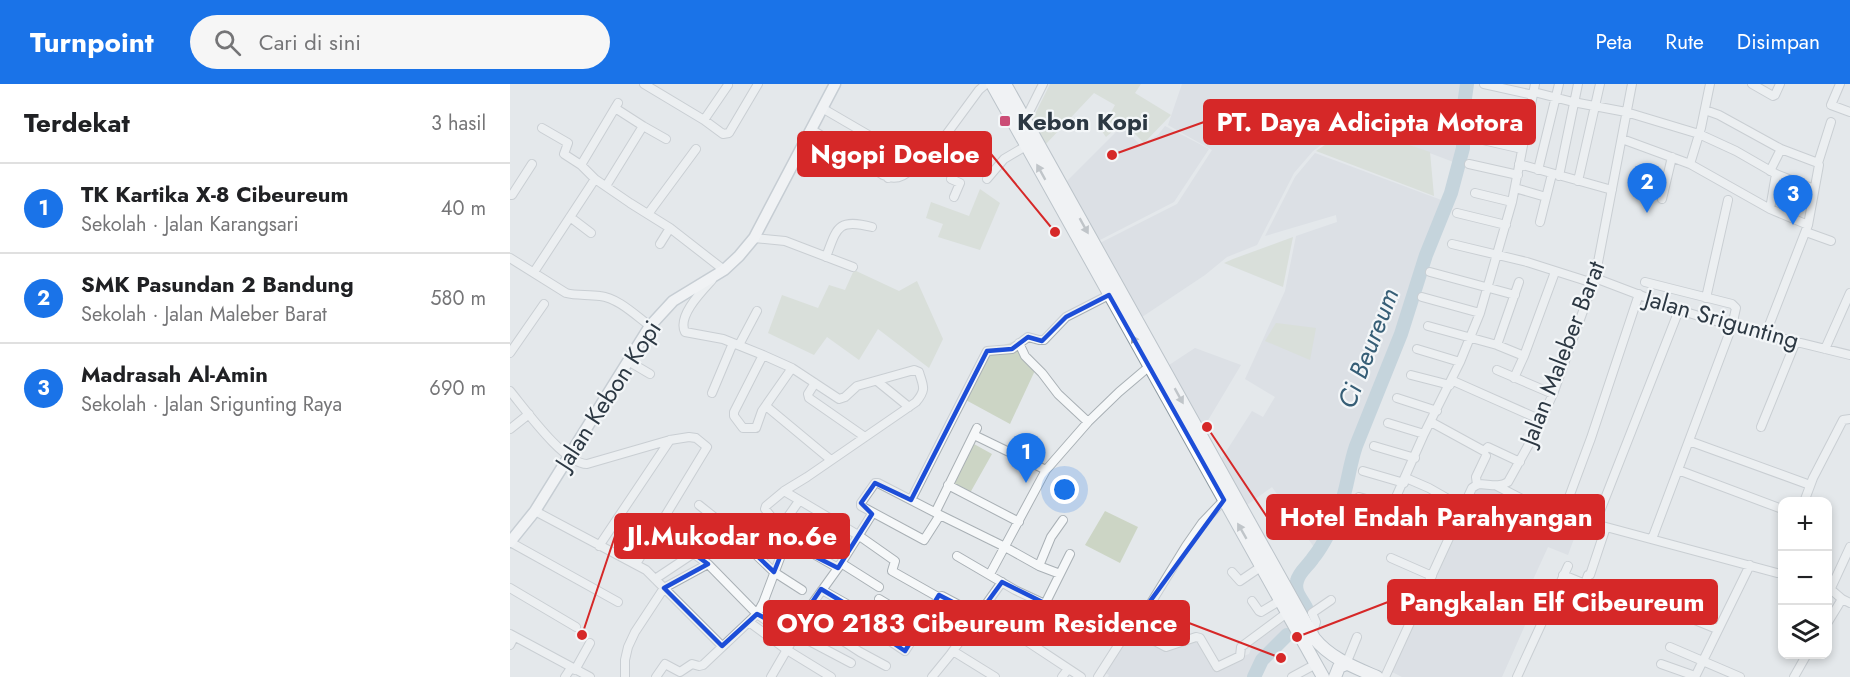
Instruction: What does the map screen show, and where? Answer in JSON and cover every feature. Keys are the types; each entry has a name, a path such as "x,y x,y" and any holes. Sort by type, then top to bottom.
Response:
{"highway":[{"path":"992,84 1109,295 1154,363 1309,635 1316,664 1323,677"},
{"path":"1005,84 1154,363 1224,500 1288,612 1322,647 1346,664 1377,677"},
{"path":"1335,677 1339,667 1346,664"}],"main road":[{"name":"Jalan Kebon Kopi","path":"510,542 535,511 650,326 673,301 721,272 754,238 835,84"}],"street":[{"path":"644,84 723,134 729,133 758,84"},
{"path":"704,120 728,84"},
{"path":"822,108 901,154 907,154 926,140 940,143 974,96 986,84"},
{"path":"1025,120 1043,84"},
{"path":"1484,84 1534,90 1556,98 1626,112 1699,135 1716,141 1773,172 1814,189"},
{"path":"1538,170 1559,84"},
{"path":"1540,222 1546,197 1555,175 1578,84"},
{"path":"1578,181 1600,84"},
{"name":"Jalan Maleber Barat","path":"1497,486 1508,482 1540,420 1594,281 1632,84"},
{"path":"1690,164 1710,84"},
{"path":"1752,84 1773,96 1780,84"},
{"path":"1840,84 1831,105 1850,112"},
{"path":"1346,504 1385,523 1424,434 1460,362 1480,313 1506,225 1534,90"},
{"path":"581,165 616,106 643,126 666,139"},
{"path":"1705,110 1719,115 1781,149 1818,163"},
{"path":"1479,114 1527,124"},
{"path":"1767,333 1807,228 1820,165 1818,163 1831,122"},
{"path":"606,186 643,126"},
{"path":"542,128 568,143 564,154 581,165 595,179 670,228 721,272 692,303 684,320 685,332 723,339 763,355 792,368 843,399 857,386 917,370 924,390 924,393 909,407 784,491 765,508 785,534 786,542 757,615 703,665 692,664 680,672 665,664 656,677"},
{"path":"811,129 885,176 897,178 914,168 930,140"},
{"path":"948,134 966,143 962,153 966,158 951,179 960,183 954,197"},
{"path":"1474,138 1522,149"},
{"path":"1622,139 1690,164 1831,240"},
{"path":"987,179 1004,159 1026,146"},
{"path":"648,214 696,148"},
{"path":"1770,209 1773,172 1781,149"},
{"path":"885,176 901,154"},
{"path":"1662,199 1672,157"},
{"path":"510,195 532,164"},
{"path":"1468,164 1518,175"},
{"path":"1520,165 1612,190"},
{"path":"534,272 595,179"},
{"path":"1515,188 1546,197"},
{"path":"1475,193 1512,202"},
{"path":"1706,298 1728,200"},
{"path":"1457,213 1506,225"},
{"path":"570,217 591,233"},
{"path":"826,257 838,228 843,225 859,224 872,227"},
{"path":"660,244 670,228"},
{"path":"754,238 785,241 853,267"},
{"name":"Jalan Srigunting","path":"1452,244 1527,262 1555,272 1639,294 1679,310 1732,326 1850,355"},
{"path":"510,258 566,293 609,298 650,326"},
{"path":"1430,272 1515,295"},
{"path":"1514,378 1555,272"},
{"path":"1497,345 1519,282"},
{"path":"1645,282 1736,306 1732,326 1652,539"},
{"path":"1825,349 1850,293"},
{"path":"1385,677 1472,488 1477,485 1497,486 1561,517 1591,438 1639,294"},
{"path":"911,500 986,352 1012,349 1028,337 1044,340 1066,317 1109,295"},
{"path":"1422,297 1480,313"},
{"path":"510,352 544,304"},
{"path":"1679,310 1595,524 1777,573"},
{"path":"712,393 736,344 757,311"},
{"path":"1428,326 1497,345 1524,356"},
{"path":"1761,427 1796,341"},
{"path":"1019,344 1024,356 1088,423"},
{"path":"1417,349 1460,362"},
{"path":"763,355 735,409 734,416 743,428 754,429 766,406 792,368"},
{"path":"628,361 650,374"},
{"path":"990,574 1046,470 1119,392 1154,363"},
{"path":"1497,370 1552,394"},
{"path":"1411,375 1450,382 1540,420"},
{"path":"877,381 909,407"},
{"path":"815,383 808,398 865,437"},
{"path":"510,391 569,457 581,464 588,464 670,440 693,437 707,447 636,564"},
{"path":"1397,398 1437,411"},
{"path":"766,406 831,460"},
{"path":"510,429 529,414"},
{"path":"1806,497 1843,420 1850,419"},
{"path":"1431,422 1484,450 1488,447 1520,462"},
{"path":"1388,423 1424,434"},
{"path":"1046,470 976,431 948,485 938,513 924,540 872,514 861,506 876,482 911,500 938,513 1005,547 1039,566 1060,574"},
{"path":"599,546 670,440"},
{"path":"1689,441 1810,485"},
{"path":"1374,446 1415,458"},
{"path":"1477,485 1476,477 1486,456"},
{"path":"1678,470 1778,508"},
{"path":"1363,471 1429,488 1464,508"},
{"path":"948,485 1019,522"},
{"path":"784,491 858,535 895,561 892,571 937,601 940,606 970,628"},
{"path":"1359,497 1392,506"},
{"path":"1098,677 1130,628 1146,611 1202,523 1224,500"},
{"path":"780,528 799,501"},
{"path":"699,504 774,572 802,590"},
{"path":"535,511 636,564 655,579 722,646"},
{"path":"771,677 787,650 803,615 872,514"},
{"path":"1039,566 1051,537 1064,520"},
{"path":"655,579 742,521"},
{"path":"1563,575 1585,584 1606,527"},
{"path":"510,542 618,602"},
{"path":"786,542 839,565 879,587"},
{"path":"1832,582 1850,547"},
{"path":"694,554 708,564 757,615 773,626 794,633 851,663"},
{"path":"1045,604 1070,554"},
{"path":"957,556 1002,582 1121,641"},
{"path":"1391,558 1432,576"},
{"path":"625,677 624,660 628,647 635,632 664,588 708,564"},
{"path":"1662,664 1695,677 1750,565"},
{"path":"1517,677 1568,566"},
{"path":"1232,572 1240,581 1262,567"},
{"path":"932,677 1002,582"},
{"path":"510,588 576,627"},
{"path":"822,590 863,614 862,624 905,651 942,596 979,613 1080,677"},
{"path":"1832,590 1846,601 1832,616"},
{"path":"879,599 922,625"},
{"path":"1252,601 1261,612 1281,600"},
{"path":"1309,635 1316,622 1312,613 1331,600"},
{"path":"1673,611 1717,629"},
{"path":"1130,628 1166,647 1196,637 1200,638 1217,667 1240,656 1241,647 1288,612"},
{"path":"803,615 886,666"},
{"path":"749,622 787,650 831,677"},
{"path":"510,645 512,636 590,677"},
{"path":"1346,664 1357,637"},
{"path":"566,677 590,643"},
{"path":"1670,647 1740,677"},
{"path":"953,651 995,677"},
{"path":"1794,677 1805,659"},
{"path":"1292,677 1316,664"},
{"path":"1062,677 1068,669"}],"highlighted area":[{"path":"1109,295 1224,500 1121,641 1002,582 978,615 939,595 905,651 863,623 861,613 821,589 792,632 757,614 722,646 664,588 708,564 694,554 729,529 774,572 786,542 838,568 872,514 861,503 875,483 911,500 987,351 1012,349 1028,337 1042,341 1066,317"}],"shaded area":[{"path":"1182,84 1467,84 1456,163 1351,123 1313,151 1294,173 1257,245 1227,257 1205,275 1139,319 1100,243 1177,204 1212,150 1168,125"},
{"path":"1122,126 1140,145 1158,135 1165,126 1209,149 1174,202 1098,241 1065,183"},
{"path":"1315,153 1444,201 1438,223 1429,236 1379,384 1348,460 1348,473 1340,501 1316,550 1272,487 1244,507 1220,461 1252,411 1263,417 1275,397 1245,379 1285,291 1296,236 1337,222 1336,215 1265,236 1295,177"},
{"path":"1195,348 1241,365 1201,432 1166,367"},
{"path":"1483,486 1500,490 1557,520 1579,525 1568,555 1548,547 1519,610 1530,614 1502,677 1402,677 1390,671 1474,491"},
{"path":"1283,617 1289,631 1264,649 1250,677 1108,677 1109,675 1102,671 1128,630 1169,651 1201,636 1215,667 1249,654 1257,634"}],"green space":[{"path":"1050,84 1141,84 1135,93 1171,115 1144,143 1123,122 1106,137 1101,130 1115,105 1094,93 1045,145 1031,122"},
{"path":"1353,126 1430,152 1434,196 1316,151"},
{"path":"980,189 1000,203 980,250 938,237 943,224 926,218 931,202 969,216"},
{"path":"1293,237 1283,287 1224,263 1233,259"},
{"path":"854,270 899,291 917,281 943,339 929,368 878,329 859,360 827,337 814,355 768,333 782,295 818,308 829,285 845,290"},
{"path":"1276,323 1316,328 1310,360 1265,341"},
{"path":"1020,339 1025,356 1038,364 1010,424 964,399 986,360 996,348"},
{"path":"974,444 992,454 970,493 953,483"},
{"path":"1105,511 1138,527 1120,563 1085,545"}],"waterway":[{"name":"Ci Beureum","path":"1308,619 1307,609 1297,591 1297,581 1323,543 1340,509 1356,446 1401,334 1426,255 1451,193 1463,148 1463,112 1467,84"},
{"name":"Ci Beureum","path":"1254,677 1262,660 1287,635"}],"place":[{"name":"Kebon Kopi","path":"1005,121"},
{"name":"PT. Daya Adicipta Motora","path":"1112,155"},
{"name":"SMK Pasundan 2 Bandung","path":"1647,213"},
{"name":"Madrasah Al-Amin","path":"1793,225"},
{"name":"Ngopi Doeloe","path":"1055,232"},
{"name":"Hotel Endah Parahyangan","path":"1207,427"},
{"name":"TK Kartika X-8 Cibeureum","path":"1026,483"},
{"name":"Jl.Mukodar no.6e","path":"582,635"},
{"name":"Pangkalan Elf Cibeureum","path":"1297,637"},
{"name":"OYO 2183 Cibeureum Residence","path":"1281,658"}]}
